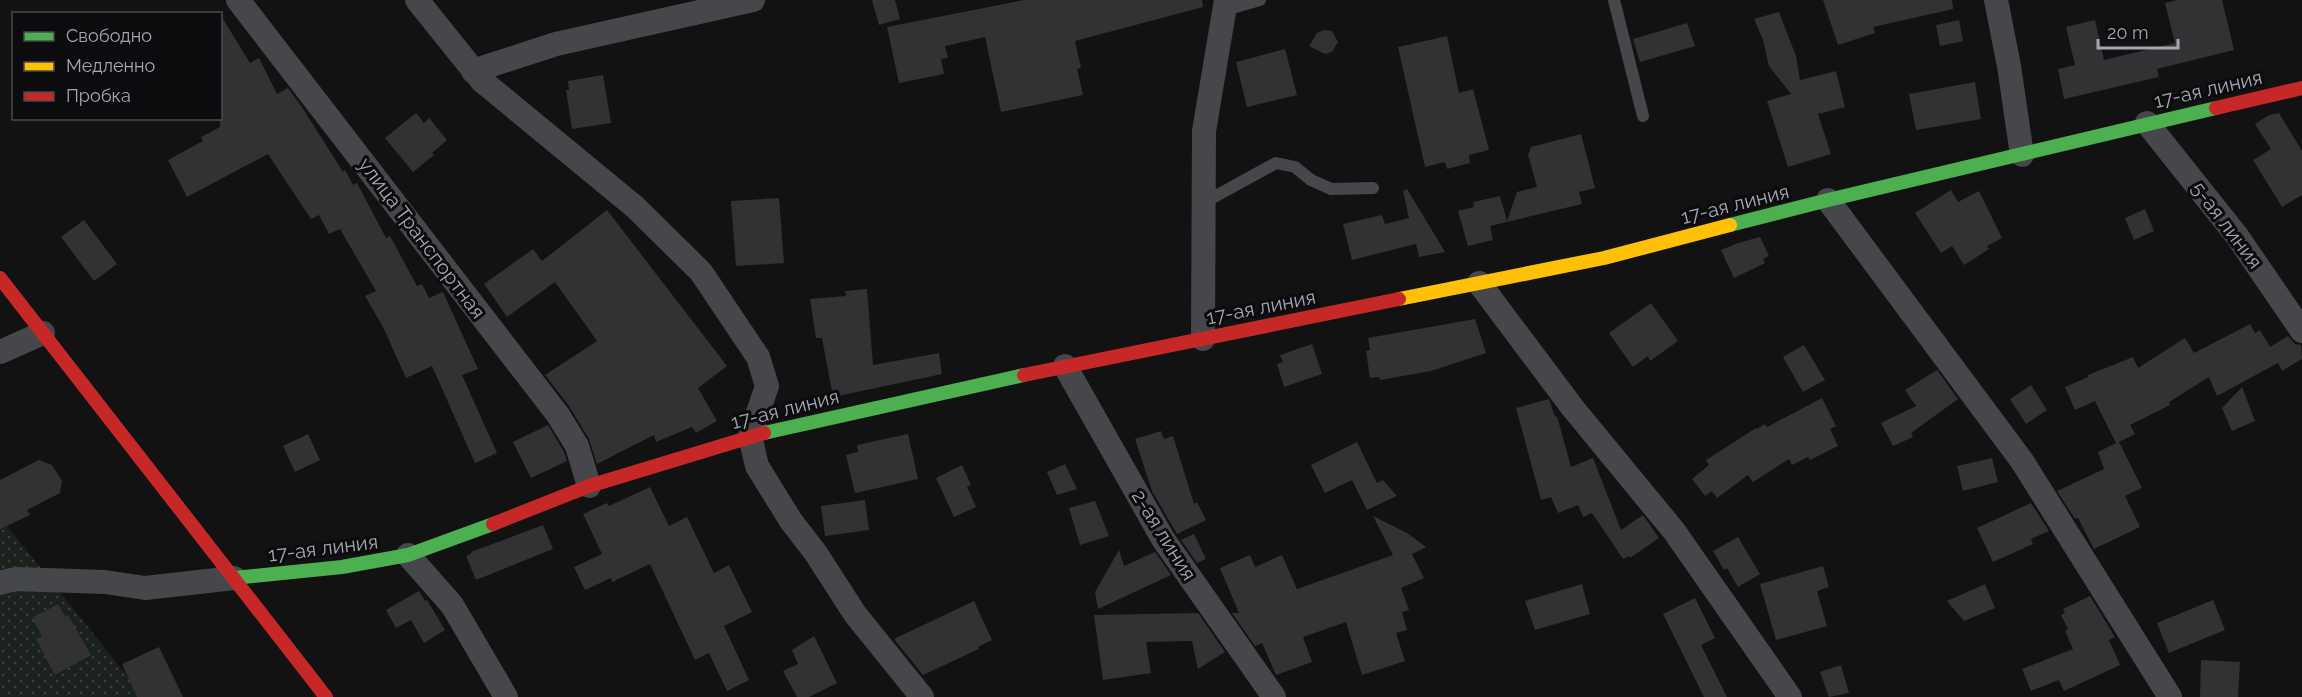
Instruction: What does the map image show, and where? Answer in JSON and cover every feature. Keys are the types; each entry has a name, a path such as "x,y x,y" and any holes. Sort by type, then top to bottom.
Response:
{"street":[{"name":"улица Транспортная","path":"238,0 558,415 577,446 589,486"},
{"path":"417,0 482,81 635,207 701,272 758,357 767,386 750,436 757,466 791,521 815,552 855,614 922,697"},
{"path":"473,71 556,44 753,0"},
{"path":"1996,0 2009,66 2022,156"},
{"path":"1203,339 1204,132 1226,5"},
{"name":"17-ая линия","path":"234,578 342,567 408,555 589,486 750,436 1065,366 1604,258 1828,200 2302,88"},
{"name":"5-ая линия","path":"2147,123 2237,236 2302,331"},
{"path":"1828,200 2022,461 2170,697"},
{"path":"0,278 326,697"},
{"path":"1479,283 1572,407 1674,531 1790,697"},
{"path":"0,352 43,333"},
{"name":"2-ая линия","path":"1065,366 1163,539 1274,697"},
{"path":"408,555 452,605 506,697"},
{"path":"0,583 15,579 105,582 145,588 234,578"}],"lane":[{"path":"1226,5 1260,0"},
{"path":"1614,0 1643,116"},
{"path":"1205,202 1276,163 1295,167 1311,180 1331,189 1373,188"}],"shaded area":[{"path":"0,517 144,697 0,697"}],"building":[{"path":"872,0 895,0 900,19 879,25"},
{"path":"1024,0 1202,0 1203,7 1075,41 1081,68 1077,69 1083,95 1001,112 985,37 945,46 948,58 941,59 944,74 899,83 887,27"},
{"path":"1823,0 1952,0 1953,9 1873,27 1875,33 1838,45"},
{"path":"2178,0 2222,0 2234,50 2157,69 2159,77 2064,99 2058,69 2075,65 2066,27 2095,20 2104,60 2175,43 2165,3"},
{"path":"1779,12 1796,56 1800,80 1836,71 1845,107 1818,114 1831,154 1788,167 1767,101 1791,94 1769,66 1763,40 1754,19"},
{"path":"222,17 250,63 259,58 277,94 288,88 302,107 343,172 345,170 353,185 357,183 386,238 390,236 417,286 422,284 429,298 443,292 478,369 462,375 497,453 475,463 432,366 406,378 383,327 365,296 376,291 340,229 329,234 319,215 311,219 268,154 187,197 168,160 203,141 201,137 220,127 220,120 222,120"},
{"path":"1959,20 1963,41 1940,46 1936,25"},
{"path":"1687,23 1695,46 1640,62 1633,39"},
{"path":"1324,30 1332,31 1338,42 1332,52 1325,54 1309,46 1317,33"},
{"path":"1447,36 1459,93 1473,89 1489,150 1469,155 1470,163 1447,169 1445,162 1425,167 1398,47"},
{"path":"1285,49 1297,95 1247,107 1236,62"},
{"path":"603,75 611,123 572,129 566,90 569,90 568,81"},
{"path":"1975,82 1981,119 1916,130 1909,94"},
{"path":"416,113 424,123 429,118 447,140 432,153 434,155 413,172 385,138"},
{"path":"2279,113 2302,151 2302,195 2282,207 2253,160 2271,149 2255,124 2269,115"},
{"path":"1581,134 1595,188 1579,192 1582,204 1490,226 1493,240 1468,246 1458,211 1474,207 1473,202 1500,196 1507,221 1517,192 1537,187 1528,155 1531,147"},
{"path":"1407,189 1445,252 1419,257 1416,244 1352,260 1343,224 1382,215 1385,224 1409,218 1403,191"},
{"path":"1951,190 1958,202 1979,191 2002,238 1987,246 1989,249 1964,265 1952,246 1941,253 1915,213"},
{"path":"779,198 784,263 736,266 731,201"},
{"path":"2145,209 2154,231 2134,240 2125,218"},
{"path":"607,210 727,366 698,388 717,421 696,433 692,427 656,442 654,435 597,464 589,439 569,406 545,375 597,341 555,282 507,317 484,284 533,249 542,261"},
{"path":"84,220 117,264 94,281 61,237"},
{"path":"1760,237 1769,256 1763,259 1765,263 1734,278 1721,250"},
{"path":"867,289 873,365 939,353 942,374 833,397 822,338 816,338 810,299 846,296 845,291"},
{"path":"1651,303 1678,341 1650,361 1648,356 1633,367 1609,333"},
{"path":"1475,319 1486,353 1431,371 1380,380 1379,377 1370,378 1366,351 1370,350 1368,338"},
{"path":"2250,324 2255,333 2260,330 2270,347 2288,336 2295,344 2301,345 2302,359 2282,371 2278,363 2217,396 2209,377 2169,402 2170,405 2130,425 2135,434 2119,442 2142,488 2125,496 2140,527 2094,549 2078,518 2075,519 2057,491 2104,469 2098,452 2116,443 2095,401 2075,410 2065,387 2133,357 2138,368 2185,338 2194,353"},
{"path":"1312,344 1322,374 1284,387 1277,364 1283,362 1280,355"},
{"path":"1804,345 1825,380 1803,392 1783,357"},
{"path":"1937,370 1958,399 1911,433 1913,437 1893,446 1881,423 1916,406 1905,390"},
{"path":"2031,385 2047,410 2026,424 2010,399"},
{"path":"2242,387 2255,421 2232,431 2222,408"},
{"path":"1822,398 1836,426 1830,429 1838,446 1810,460 1808,457 1792,465 1789,459 1753,482 1748,475 1717,498 1712,491 1705,496 1692,479 1709,465 1706,460 1756,428 1765,424 1767,427"},
{"path":"1549,399 1555,417 1557,416 1571,467 1593,458 1621,530 1643,515 1659,538 1630,558 1629,556 1623,559 1592,513 1583,517 1578,505 1558,513 1551,497 1541,500 1516,408"},
{"path":"548,425 567,461 531,478 513,442"},
{"path":"1161,431 1164,439 1173,436 1194,504 1197,502 1206,520 1177,534 1152,491 1135,439"},
{"path":"308,434 320,460 295,472 283,446"},
{"path":"908,434 918,479 855,493 846,455 858,452 857,445"},
{"path":"1357,442 1377,483 1383,480 1397,496 1367,510 1352,480 1325,493 1311,465"},
{"path":"1992,458 1998,482 1963,491 1957,466"},
{"path":"39,460 52,465 62,481 60,493 27,510 30,515 0,529 0,480"},
{"path":"1065,464 1077,489 1057,495 1047,472"},
{"path":"962,465 971,485 967,487 976,507 954,517 936,478"},
{"path":"650,487 669,526 687,517 714,573 729,565 752,612 724,626 749,680 727,691 709,653 695,660 650,564 612,582 611,578 585,590 574,567 602,554 583,514 607,503 609,506"},
{"path":"865,500 869,530 825,536 821,506"},
{"path":"1095,501 1109,536 1080,545 1069,508"},
{"path":"2031,503 2049,531 2031,539 2033,544 1993,562 1977,528"},
{"path":"1373,516 1407,533 1426,547 1412,554 1424,578 1401,588 1409,610 1402,612 1407,630 1396,633 1405,661 1362,675 1346,622 1303,637 1312,662 1276,675 1262,643 1255,646 1232,613 1239,613 1220,568 1250,555 1255,567 1282,555 1297,589 1393,555"},
{"path":"543,525 553,549 476,580 466,556 471,552"},
{"path":"1194,534 1206,559 1197,563 1181,540"},
{"path":"1738,537 1760,574 1738,587 1727,568 1724,570 1713,551"},
{"path":"1119,550 1124,566 1155,552 1171,575 1098,609 1095,592"},
{"path":"1823,566 1829,587 1817,591 1827,626 1776,640 1760,584"},
{"path":"1582,584 1590,614 1535,630 1525,601"},
{"path":"1985,584 1995,608 1964,621 1947,601"},
{"path":"419,591 445,630 424,643 411,620 396,628 386,610"},
{"path":"2090,596 2115,637 2109,640 2120,665 2064,691 2059,680 2031,691 2022,669 2073,649 2065,631 2068,629 2061,615 2065,613 2063,609"},
{"path":"1695,598 1715,638 1701,645 1727,697 1704,697 1663,614"},
{"path":"2213,600 2225,630 2169,653 2157,623"},
{"path":"974,601 992,640 978,647 979,649 923,675 894,639"},
{"path":"58,604 65,617 68,615 91,655 55,675 36,639 42,636 32,618"},
{"path":"1198,613 1225,652 1198,669 1192,641 1146,642 1151,673 1103,680 1094,615"},
{"path":"814,636 837,683 809,697 797,697 783,671 798,664 792,650"},
{"path":"159,647 183,697 137,697 122,664"},
{"path":"2201,660 2240,662 2238,697 2200,697"},
{"path":"1841,665 1849,693 1829,697 1820,672"}],"traffic: fast":[{"path":"1730,225 2216,108"},
{"path":"764,433 1024,375"},
{"path":"234,578 342,567 408,555 493,524"}],"traffic: slow":[{"path":"1399,299 1604,258 1730,225"}],"traffic: jam":[{"path":"2216,108 2302,88"},
{"path":"0,278 326,697"},
{"path":"1024,375 1399,299"},
{"path":"493,524 589,486 764,433"}]}
